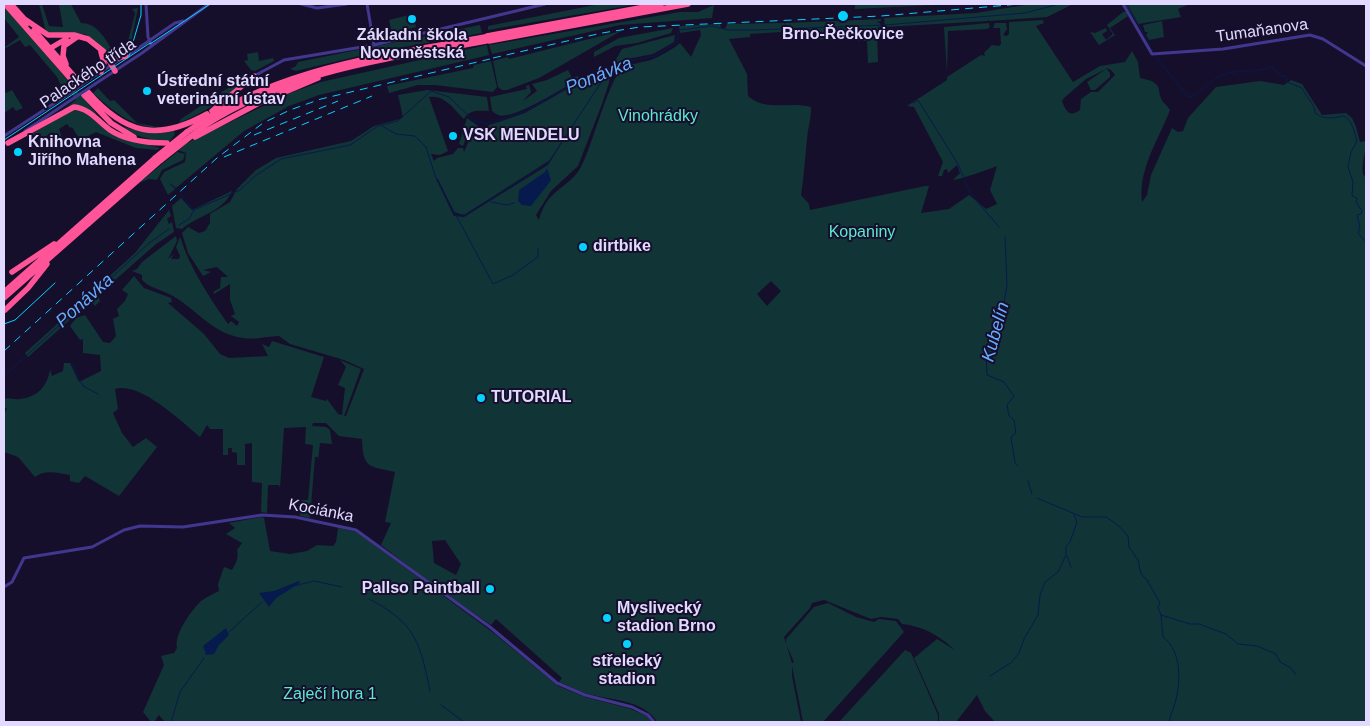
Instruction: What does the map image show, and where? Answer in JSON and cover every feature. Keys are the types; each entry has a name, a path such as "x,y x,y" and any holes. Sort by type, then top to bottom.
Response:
{"highway":[{"path":"4,4 51,58 78,84 64,61 63,51 66,43 78,37"},
{"path":"11,4 73,75"},
{"path":"150,141 134,137 117,128 86,93 119,121 149,131 181,127 212,111 283,80 322,68 663,6 688,4"},
{"path":"26,20 45,34 91,40 102,53 112,70"},
{"path":"50,49 66,36"},
{"path":"50,49 66,40 78,37"},
{"path":"5,294 67,236 158,159 204,126 241,104 277,88 358,65 487,39"},
{"path":"37,42 50,49"},
{"path":"50,49 51,58"},
{"path":"102,53 113,59 126,56"},
{"path":"101,72 104,63 102,53"},
{"path":"195,137 281,93 358,65"},
{"path":"5,294 56,252 187,132 254,76"},
{"path":"187,132 243,98"},
{"path":"6,144 74,107 86,110 110,130 123,136 167,143"},
{"path":"12,272 67,236"},
{"path":"5,310 28,288 56,252"}],"street":[{"path":"146,4 149,41 152,46"},
{"name":"Palackého třída","path":"4,136 101,72 112,70 152,46 183,21 209,4"},
{"path":"301,4 312,8 347,4"},
{"path":"367,4 374,45"},
{"path":"254,76 284,60 374,45 545,4"},
{"name":"Tumaňanova","path":"1123,4 1152,54 1223,49 1310,35 1323,39 1366,66"},
{"name":"Palackého třída","path":"6,144 95,84 126,56 176,22 183,21"},
{"name":"Kociánka","path":"4,587 12,582 24,558 92,547 124,530 140,526 183,527 262,515 295,517 336,525 356,530 366,536 429,585 490,627 556,683 585,695 632,707 648,715 654,722"}],"green space":[{"path":"39,4 42,4 49,26 63,27 59,4 71,4 81,23 97,29 114,53 117,54 127,45 135,13 132,9 138,8 130,48 122,54 112,56 85,34 46,32"},
{"path":"600,4 638,4 488,30 488,26"},
{"path":"855,4 954,4 855,9"},
{"path":"1031,4 1073,4 1047,17 989,21 989,18 988,21 885,27 884,18 976,13"},
{"path":"1125,4 1190,4 1178,9 1181,17 1138,24"},
{"path":"714,5 712,18 620,25 492,54 489,45 680,12 698,12"},
{"path":"4,6 97,115 70,106 61,111 76,100 69,90 64,92 57,77 30,45 25,47 20,40 5,47 19,37 4,18"},
{"path":"1123,12 1126,12 1128,16 1110,28 1115,35 1099,45 1090,32 1095,33 1106,28 1107,31 1102,34 1106,40 1113,34 1107,25"},
{"path":"413,14 416,27 392,33 389,20"},
{"path":"881,19 881,21 876,22 880,23 881,27 878,27 878,31 848,32 850,37 848,41 845,39 788,40 786,31 787,40 781,39 781,32 750,34 750,37 729,39 747,74 748,96 762,104 803,105 811,107 801,195 809,204 810,210 925,186 929,186 921,213 949,209 969,195 986,209 997,204 990,190 997,166 953,180 960,173 957,165 948,173 947,169 944,170 942,176 938,176 943,162 914,107 907,106 981,55 985,56 984,53 992,45 999,46 1001,44 1000,28 993,28 995,23 1006,23 1007,29 1003,35 1007,36 1009,34 1009,22 1043,20 1044,23 1036,26 1073,82 1100,66 1125,62 1132,51 1138,62 1140,78 1154,82 1157,85 1161,98 1170,110 1146,166 1143,178 1142,202 1147,195 1151,175 1172,128 1178,132 1183,131 1188,118 1216,87 1260,81 1284,85 1291,80 1302,84 1322,115 1346,113 1352,118 1360,142 1366,141 1363,174 1366,178 1366,722 995,722 985,711 977,695 956,722 939,722 939,714 914,658 937,639 955,650 931,632 902,624 898,619 881,617 871,619 824,600 812,603 810,608 784,637 786,643 786,639 814,607 828,603 856,617 874,622 879,619 896,621 904,632 823,722 803,722 792,666 792,676 801,722 657,722 651,714 634,705 585,693 559,682 562,678 496,619 491,625 429,582 381,545 391,523 385,522 395,472 373,467 366,461 362,439 339,436 326,423 313,423 312,426 326,427 330,430 332,444 320,443 318,461 318,457 315,457 310,518 300,516 301,500 308,500 313,445 305,444 306,427 284,428 280,488 279,485 268,485 267,513 261,512 262,483 252,482 252,443 245,444 245,465 237,465 237,453 232,452 232,448 228,448 228,455 223,455 223,429 210,429 207,425 200,437 160,404 136,391 125,388 115,389 118,409 113,413 122,433 133,447 146,438 157,447 119,496 85,476 79,483 70,481 70,475 56,473 47,472 35,477 18,457 4,452 4,414 7,409 4,406 4,399 26,398 36,393 44,386 50,370 52,376 63,371 64,363 70,363 79,382 101,371 100,355 83,353 83,339 80,340 70,326 76,318 85,315 103,342 110,343 116,336 113,319 119,316 117,309 125,301 128,294 122,290 134,276 144,288 171,298 172,302 168,303 204,334 220,354 229,358 268,356 262,344 269,347 272,341 324,357 311,397 326,401 327,399 338,414 342,415 345,388 338,385 346,367 340,360 361,369 344,416 346,416 364,369 344,360 290,344 279,336 248,338 233,336 223,332 171,295 145,283 142,280 142,275 132,271 137,269 142,262 176,236 177,241 168,259 174,254 171,259 179,259 180,256 176,247 180,237 189,260 207,293 228,324 231,321 237,326 239,322 231,316 235,314 230,300 230,284 214,294 213,292 220,288 221,277 228,277 217,267 203,270 211,272 203,276 188,253 182,233 188,227 199,233 205,231 210,223 210,214 230,202 237,189 256,170 276,158 351,141 374,126 400,119 403,117 398,95 427,90 487,97 489,111 472,112 464,119 444,100 429,97 448,151 440,155 431,154 434,161 437,158 453,154 458,148 463,148 464,152 470,138 492,130 466,138 463,146 459,144 467,118 481,128 525,113 588,77 610,70 609,83 602,104 578,166 551,191 536,215 539,220 547,201 581,167 606,99 617,75 622,69 632,64 654,59 680,43 691,57 701,35 700,30 680,33 679,26 720,24 721,28 725,29 727,24 784,23 786,26 785,23","holes":["1106,68 1115,75 1098,92 1091,92 1081,99 1080,110 1073,113 1068,112 1062,101 1064,98 1086,79 1106,69 1087,82 1091,90 1095,90 1110,77 1110,73","574,123 548,165 464,217 454,216 436,179 438,179 454,212 464,215 550,160","771,281 781,291 767,306 757,294","445,540 461,564 456,575 434,563 432,541","787,645 794,662 792,663"]},
{"path":"1162,21 1164,37 1149,40 1146,35 1148,32 1145,32 1143,25"},
{"path":"989,23 990,27 987,29 948,31 947,73 944,27"},
{"path":"480,25 482,33 376,52 296,71 290,69 296,66 298,62"},
{"path":"673,28 671,33 637,43 615,46 594,57 594,52 619,38"},
{"path":"621,31 539,78 507,90 502,90 498,87 493,61 508,57 509,59"},
{"path":"877,33 878,62 868,63 867,41 856,41 855,38 858,40 859,37 854,35"},
{"path":"675,35 674,42 653,54 622,60 612,66 622,49"},
{"path":"487,45 489,55 319,95 289,106 244,131 176,188 170,183 175,189 168,195 160,179 164,172 185,162 186,153 178,150 187,143 290,93 321,82"},
{"path":"258,52 259,61 273,58 274,61 255,71 251,70 244,61 248,60 247,54"},
{"path":"491,61 497,87 493,92 435,85 418,85 389,93 387,86 473,68 474,65"},
{"path":"568,70 572,78 578,76 579,79 515,113 505,116 498,115 492,111 490,97 527,89 526,86 529,85 531,92 523,101 537,91 532,84 547,80"},
{"path":"246,76 240,84 216,104 179,123 181,119"},
{"path":"98,88 110,101 114,100 137,123 163,128 142,125 133,122 125,118 93,93"},
{"path":"4,90 6,93 12,90 23,108 16,111 13,107 4,113"},
{"path":"75,108 85,112 106,129 160,148 157,150 136,148 96,132 80,140 72,127 70,128 67,124 59,129 64,144 61,145 53,132 46,136 28,136"},
{"path":"124,127 149,132 162,133 174,131 175,134 170,141 158,140 134,134 123,129"},
{"path":"177,152 185,154 183,160 162,170 157,180 149,179 139,183"},
{"path":"232,191 217,209 182,229 176,228 172,206 181,198 192,210"},
{"path":"169,210 171,216 167,219 169,224 172,222 174,232 156,244 98,295 100,301 95,306 91,301 28,357 25,353 135,253"},
{"name":"Zaječí hora 1","path":"264,518 270,551 290,554 307,551 317,545 333,546 336,542 338,528 357,532 495,634 558,686 585,697 631,709 647,716 652,722 165,722 159,715 154,722 151,722 143,712 164,665 161,656 174,653 177,648 178,636 188,617 201,601 219,591 218,584 224,567 232,570 236,563 237,550 242,543 226,534 235,528 229,523"},
{"path":"905,650 911,653 938,715 938,722 839,722"}],"water":[{"path":"547,168 551,180 549,183 531,206 522,205 518,201 519,190 545,172"},
{"path":"299,581 300,583 276,598 269,607 259,593 274,591"},
{"path":"226,628 229,635 219,645 214,654 206,655 203,646"}],"waterway":[{"name":"Ponávka","path":"179,225 189,219 194,210 240,190 255,176 281,159 350,145 378,126 398,121 431,91 449,97 473,120 487,124 524,112 585,77 624,62 655,56 677,42 679,30 712,26 728,30 754,30 885,25 1025,13 1059,4"},
{"path":"1127,4 1153,51"},
{"path":"1156,57 1188,97 1196,94 1220,76 1240,71 1272,67 1280,75 1286,77 1287,82 1302,88 1314,107 1315,113 1325,118 1344,116 1347,118 1353,127 1357,141 1351,152 1348,167 1353,182 1352,196 1357,198 1356,202 1362,211 1361,214 1357,215 1360,227 1358,233 1366,242"},
{"path":"456,215 465,215 548,163 604,78 613,73 615,68"},
{"name":"Kubelín","path":"910,100 914,103 918,100 958,164 970,193 999,227"},
{"path":"382,126 396,134 415,136 426,147 436,178 493,284 513,275 538,257 538,248"},
{"path":"170,184 176,189"},
{"path":"181,195 194,210"},
{"path":"491,202 507,205 514,203"},
{"name":"Ponávka","path":"4,376 148,244 169,229"},
{"name":"Kubelín","path":"1005,237 1007,285 1000,328 993,333 990,349 986,354 987,375 1004,382 1014,396 1007,405 1009,416 1014,420 1016,433 1011,437 1015,463 1018,466"},
{"path":"72,364 83,386 98,394"},
{"name":"Kubelín","path":"1028,481 1032,494"},
{"name":"Kubelín","path":"1037,498 1082,517 1106,517 1118,525 1128,536 1129,547 1138,560 1141,574 1147,580 1160,603 1158,607 1161,615 1190,624 1199,624 1226,634 1238,644 1257,646 1276,654 1280,662 1291,668 1296,675"},
{"path":"990,676 1012,662 1019,653 1024,639 1038,615 1040,595 1045,582 1058,572 1066,555 1066,546 1070,542 1077,522 1074,515"},
{"path":"1067,556 1071,567"},
{"path":"294,586 314,581 342,587"},
{"path":"369,599 397,617 413,636 419,647 430,691"},
{"path":"229,632 262,602"},
{"path":"1161,615 1163,637 1174,650 1179,677 1177,695 1169,722"},
{"path":"171,722 180,692 204,658"},
{"path":"441,705 464,722"}],"tram line":[{"path":"129,56 141,15 141,4"},
{"path":"150,44 210,4"},
{"path":"4,140 150,43"},
{"path":"4,324 15,320 55,283"}],"railway":[{"path":"493,58 602,33 640,27 881,16 1020,4"},
{"path":"4,351 217,158 263,123 290,110 321,99 490,59"},
{"path":"224,157 372,96"},
{"path":"254,135 338,101"}],"place":[{"name":"Brno-Řečkovice","path":"843,16"},
{"name":"Základní škola Novoměstská","path":"412,19"},
{"name":"Ústřední státní veterinární ústav","path":"147,91"},
{"name":"VSK MENDELU","path":"453,136"},
{"name":"Knihovna Jiřího Mahena","path":"18,152"},
{"name":"dirtbike","path":"583,247"},
{"name":"TUTORIAL","path":"481,398"},
{"name":"Pallso Paintball","path":"490,589"},
{"name":"Myslivecký stadion Brno","path":"607,618"},
{"name":"střelecký stadion","path":"627,644"}],"park label":[{"name":"Vinohrádky","path":"658,117"},
{"name":"Kopaniny","path":"862,233"}]}
